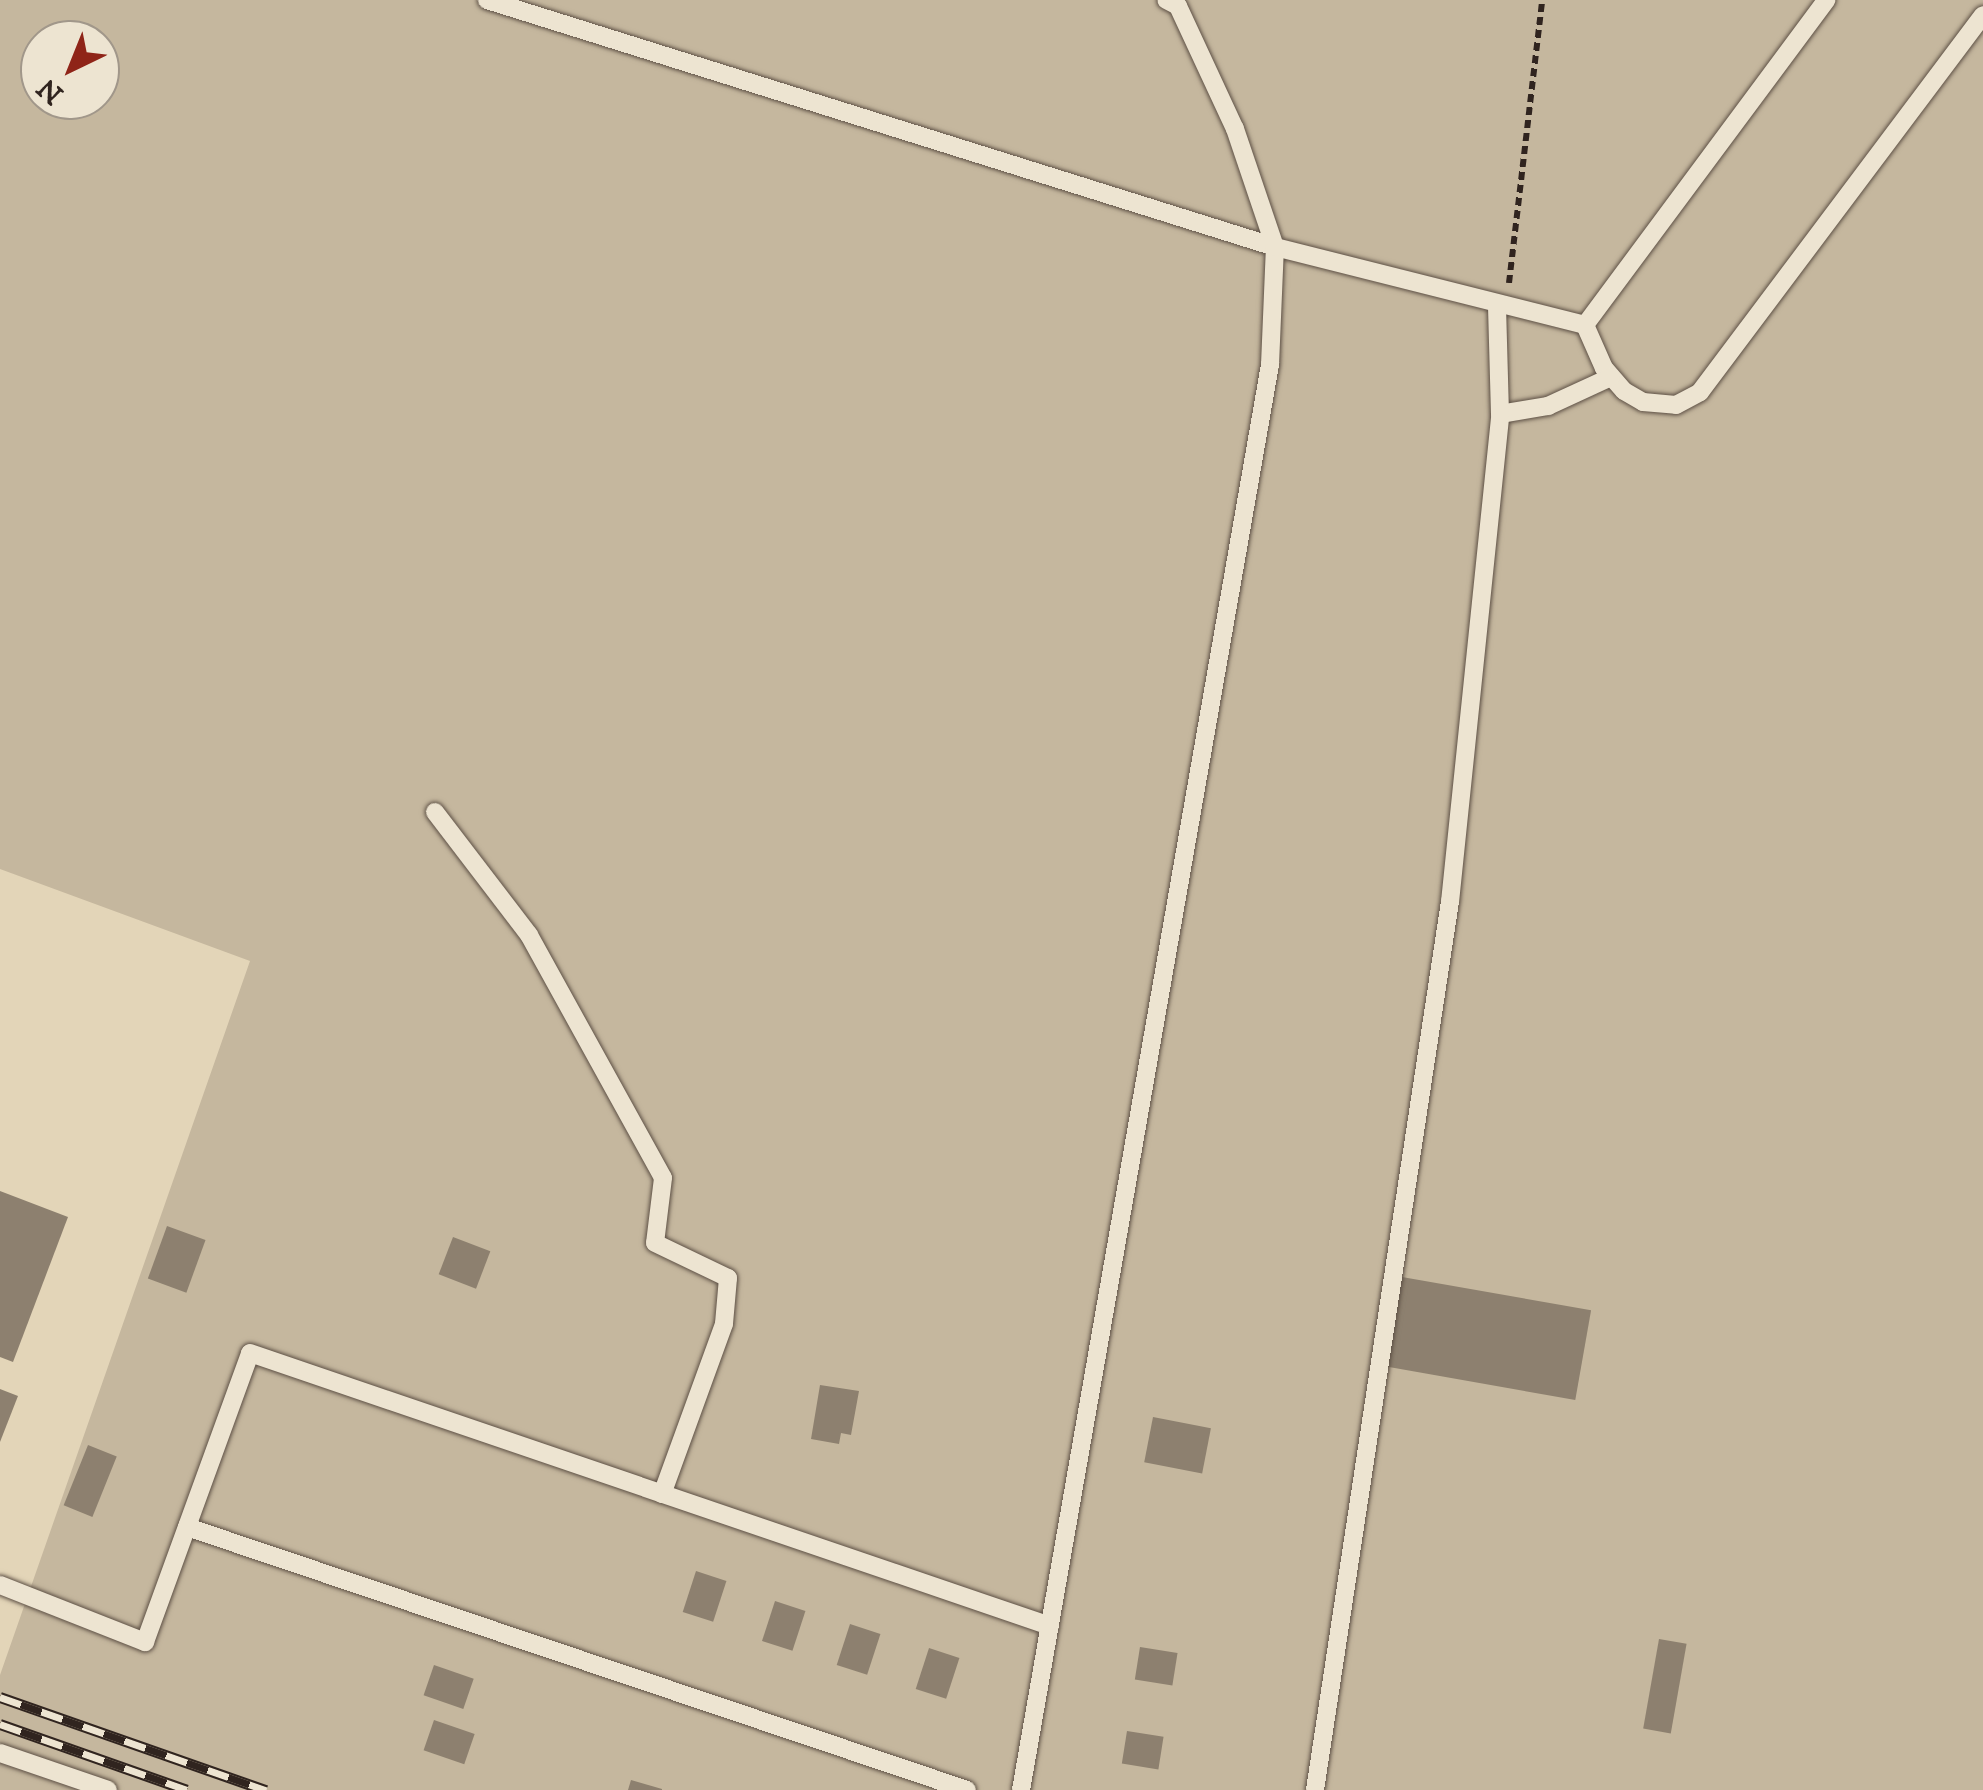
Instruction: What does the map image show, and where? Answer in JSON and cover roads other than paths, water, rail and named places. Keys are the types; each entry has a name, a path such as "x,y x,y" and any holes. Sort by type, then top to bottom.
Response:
{"lane":[{"path":"487,0 1275,247 1502,308 1585,324"},
{"path":"1020,1790 1270,365 1275,247 1235,129 1178,6 1166,0"},
{"path":"1585,324 1826,0"},
{"path":"1585,324 1611,377 1642,402 1676,405 1700,392 1983,14"},
{"path":"1315,1790 1450,902 1500,414 1502,308"},
{"path":"1500,414 1548,406 1611,377"},
{"path":"435,812 529,935 664,1178 655,1244 728,1278 724,1324 662,1494"},
{"path":"0,1585 145,1642 250,1354 1050,1626"},
{"path":"187,1528 967,1790"},
{"path":"2,1760 108,1790"}],"railway":[{"path":"0,1697 266,1790"},
{"path":"0,1724 187,1790"}]}
